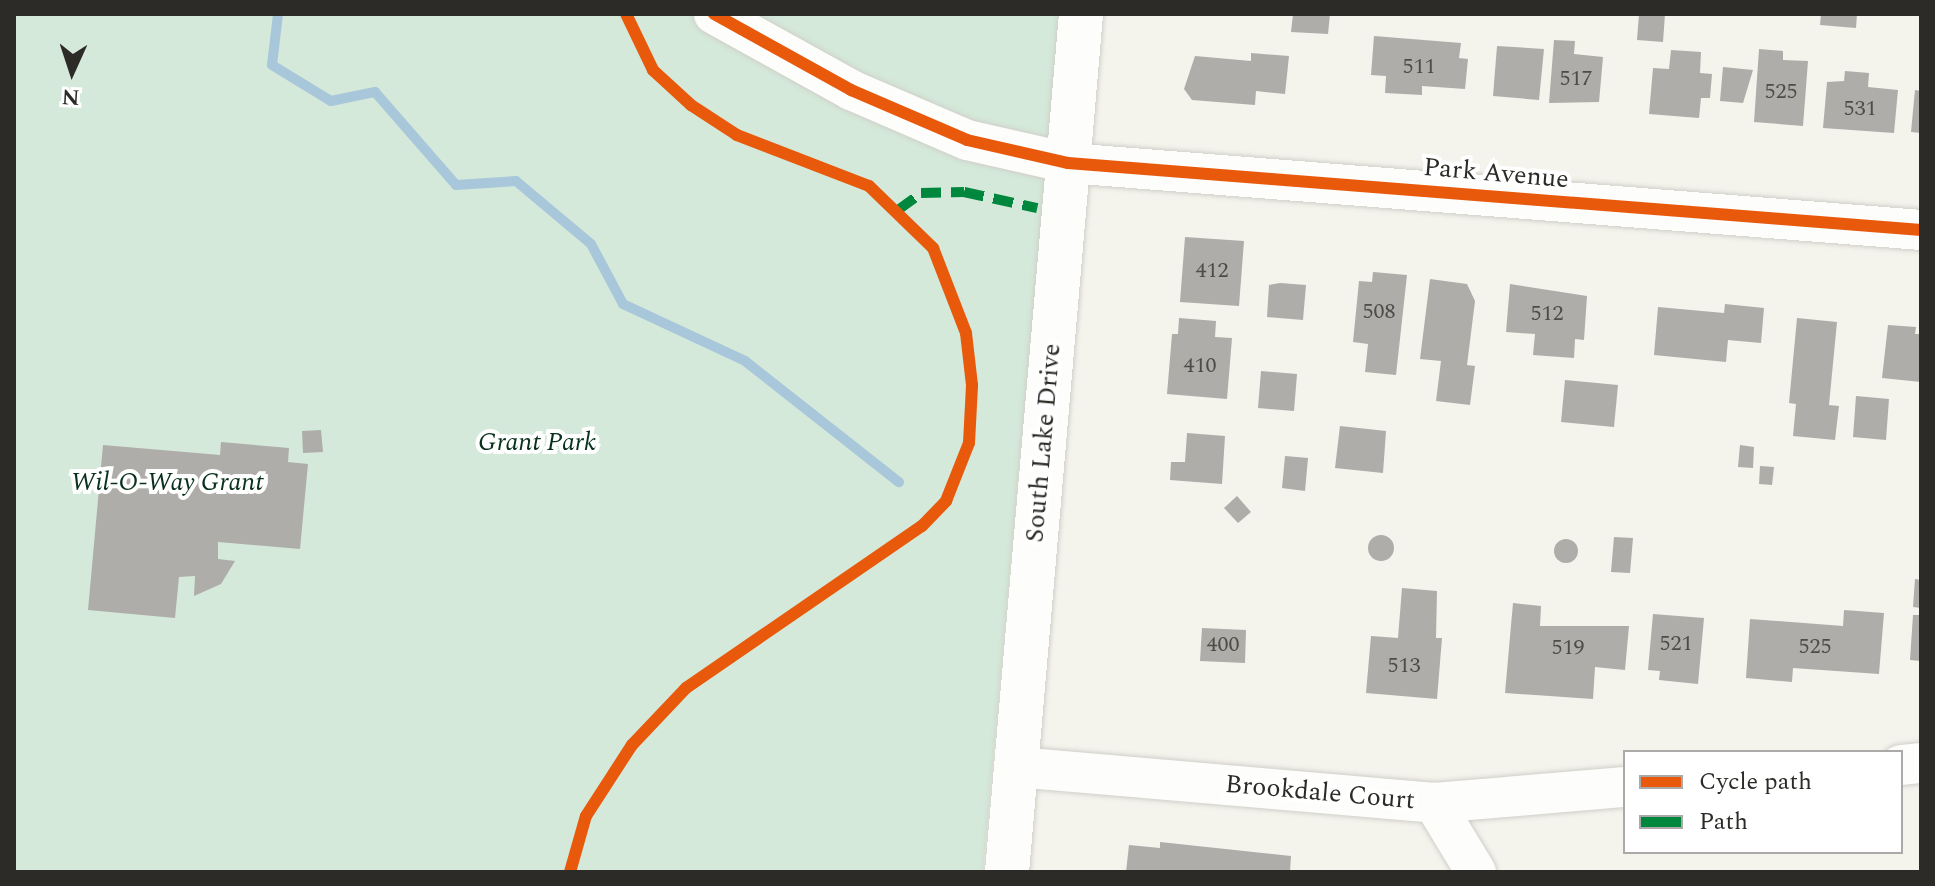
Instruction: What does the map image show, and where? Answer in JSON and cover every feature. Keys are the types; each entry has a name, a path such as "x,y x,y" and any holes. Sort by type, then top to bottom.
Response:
{"street":[{"name":"Park Avenue","path":"714,14 851,90 967,140 1068,163 1921,230"},
{"name":"South Lake Drive","path":"1007,872 1081,14"},
{"name":"Brookdale Court","path":"1016,767 1434,803 1623,787"},
{"path":"1434,803 1476,872"}],"green space":[{"name":"Grant Park","path":"14,14 1060,14 983,872 14,872"}],"building":[{"path":"1293,14 1330,14 1328,34 1291,32"},
{"path":"1639,14 1665,14 1663,42 1637,40"},
{"path":"1821,14 1857,14 1856,28 1820,25"},
{"path":"1374,36 1461,43 1459,58 1468,59 1465,89 1422,86 1422,95 1385,93 1386,76 1371,75"},
{"path":"1554,40 1575,41 1574,54 1603,57 1599,102 1549,103"},
{"path":"1497,46 1544,49 1539,100 1493,96"},
{"path":"1759,49 1783,51 1783,60 1808,61 1803,126 1754,122"},
{"path":"1671,50 1701,52 1700,73 1712,74 1710,98 1701,98 1699,118 1649,114 1653,68 1669,69"},
{"path":"1251,53 1289,56 1285,94 1256,91 1255,105 1192,100 1184,89 1195,56 1251,61"},
{"path":"1723,67 1753,70 1743,103 1720,101"},
{"path":"1845,71 1869,73 1868,87 1898,90 1894,133 1823,128 1827,82 1844,81"},
{"path":"1915,90 1921,91 1921,133 1911,132"},
{"path":"1185,237 1244,241 1239,306 1180,302"},
{"path":"1373,272 1407,275 1396,375 1365,372 1368,344 1353,342 1359,281 1372,282"},
{"path":"1430,279 1467,284 1475,301 1467,365 1475,366 1470,405 1436,401 1441,361 1420,359"},
{"path":"1510,284 1587,296 1584,340 1575,339 1574,358 1533,355 1535,334 1506,332"},
{"path":"1269,285 1306,285 1303,320 1267,317"},
{"path":"1725,304 1764,308 1761,343 1728,340 1726,362 1654,355 1658,307 1724,313"},
{"path":"1179,318 1216,321 1215,337 1232,338 1227,399 1167,394 1172,334 1178,334"},
{"path":"1797,318 1837,322 1829,405 1839,406 1835,440 1793,436 1796,404 1789,403"},
{"path":"1888,325 1916,327 1915,334 1921,334 1921,382 1882,378"},
{"path":"1261,371 1297,374 1294,411 1258,408"},
{"path":"1565,380 1618,385 1614,427 1561,422"},
{"path":"1856,396 1889,399 1886,440 1853,437"},
{"path":"1340,426 1386,431 1383,473 1335,468"},
{"path":"321,430 323,452 303,453 302,431"},
{"path":"1187,433 1225,436 1222,484 1170,480 1171,462 1185,462"},
{"path":"221,442 289,448 288,462 308,464 300,549 218,542 218,559 235,561 221,584 194,596 195,576 179,577 175,618 88,610 103,445 220,455"},
{"path":"1740,445 1754,447 1753,468 1738,467"},
{"path":"1285,456 1308,458 1305,491 1282,488"},
{"path":"1760,466 1774,467 1772,485 1759,484"},
{"path":"1237,496 1251,512 1238,523 1224,508"},
{"path":"1381,535 1390,539 1394,548 1390,557 1381,561 1372,557 1368,548 1372,539"},
{"path":"1614,537 1633,538 1630,573 1611,572"},
{"path":"1566,539 1577,546 1578,551 1571,562 1566,563 1555,556 1554,551 1561,540"},
{"path":"1915,579 1921,580 1921,608 1913,607"},
{"path":"1402,588 1437,591 1436,638 1442,638 1437,699 1366,693 1371,636 1398,638"},
{"path":"1513,603 1541,606 1540,626 1629,626 1625,670 1595,667 1593,699 1505,693"},
{"path":"1844,610 1884,613 1879,674 1793,668 1792,682 1746,678 1750,619 1843,626"},
{"path":"1653,614 1704,618 1698,684 1659,680 1660,671 1648,670"},
{"path":"1913,615 1921,615 1921,661 1910,660"},
{"path":"1202,628 1246,630 1245,663 1200,661"},
{"path":"1160,842 1291,856 1290,872 1126,872 1129,845 1160,848"}],"waterway":[{"path":"278,14 272,65 331,101 375,92 456,185 516,181 591,244 623,304 745,361 899,482"}],"marked path":[{"path":"898,210 921,193 964,192 1037,208"}],"cycle path":[{"path":"570,872 586,816 632,745 686,688 922,526 946,501 969,443 972,385 966,333 933,248 869,186 737,135 691,105 653,70 626,14"},
{"path":"714,14 851,90 967,140 1068,163 1921,230"}],"park label":[{"name":"Wil-O-Way Grant","path":"167,483"}]}
